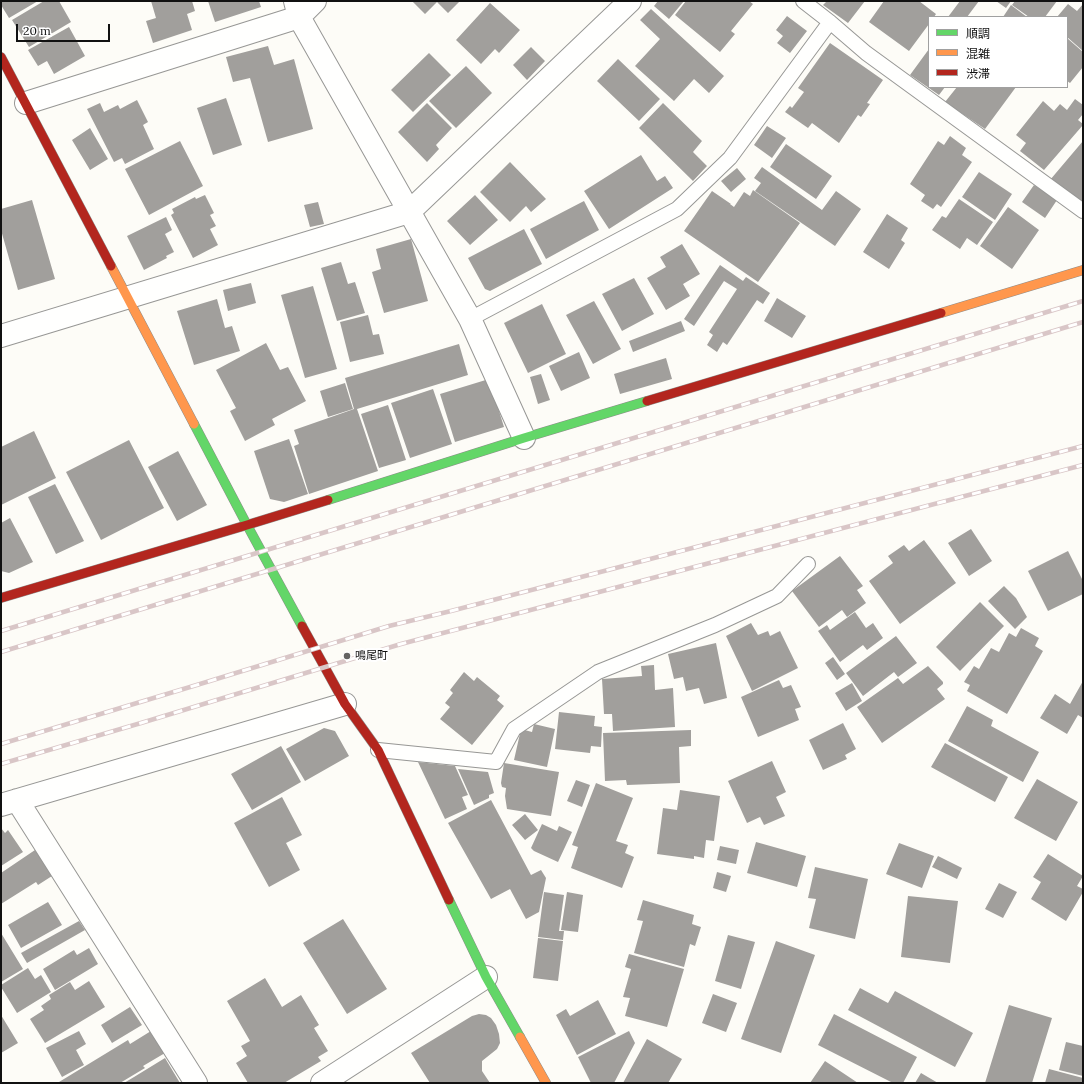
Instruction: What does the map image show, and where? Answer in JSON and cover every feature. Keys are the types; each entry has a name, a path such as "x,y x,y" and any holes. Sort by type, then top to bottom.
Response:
{"street":[{"path":"26,103 297,9 315,1"},
{"path":"1,336 410,212 630,1"},
{"path":"297,9 470,319 524,438"},
{"path":"1,57 247,525 346,704 378,750 486,977 546,1083"},
{"path":"1,598 247,525 524,438 1083,270"},
{"path":"196,1083 9,803 346,704"},
{"path":"322,1083 486,977"}],"lane":[{"path":"804,1 866,53 1083,211"},
{"path":"470,319 677,209 730,158 830,22"},
{"path":"378,750 496,762 514,729 598,672 715,626 777,596 808,564"}],"building":[{"path":"1,1 38,1 9,18 1,5"},
{"path":"44,1 59,1 71,22 29,47 12,20"},
{"path":"151,1 192,1 195,11 187,14 192,30 153,43 146,21 156,18"},
{"path":"208,1 259,1 261,7 215,22"},
{"path":"412,1 460,1 448,13 437,2 425,14"},
{"path":"658,1 684,1 669,19 654,6"},
{"path":"686,1 749,1 753,4 731,31 735,34 720,52 675,15"},
{"path":"827,1 865,1 848,23 823,5"},
{"path":"884,1 919,1 936,14 935,16 928,16 928,25 909,51 869,22"},
{"path":"960,1 979,1 968,16 949,16"},
{"path":"996,1 1011,1 1006,8"},
{"path":"1015,1 1057,1 1046,16 1028,16 1012,5"},
{"path":"490,3 520,30 499,53 495,49 481,64 456,40"},
{"path":"1068,4 1077,11 1083,4 1083,51 1068,38 1068,16 1058,16"},
{"path":"1011,5 1026,16 1004,16"},
{"path":"651,9 724,76 709,93 694,79 674,101 635,66 660,39 640,20"},
{"path":"787,16 807,31 790,53 777,43 783,36 776,30"},
{"path":"69,27 85,56 54,74 47,61 38,66 28,50"},
{"path":"1068,39 1083,52 1083,67 1070,83 1068,82"},
{"path":"830,43 883,80 867,103 870,104 861,117 858,115 839,143 812,123 808,128 785,112 790,106 792,108 804,92 798,88"},
{"path":"268,46 274,65 294,59 313,129 268,142 250,78 233,82 226,57"},
{"path":"531,47 545,61 527,80 513,65"},
{"path":"928,50 928,87 910,75"},
{"path":"429,53 451,75 413,112 391,90"},
{"path":"618,59 660,99 639,121 597,81"},
{"path":"466,66 492,93 456,128 429,101"},
{"path":"929,88 944,88 939,95"},
{"path":"956,88 1015,88 985,129 945,102"},
{"path":"226,98 242,145 213,155 197,108"},
{"path":"1075,99 1083,105 1083,114 1078,120 1083,125 1044,170 1020,151 1026,143 1016,135 1043,101 1054,111 1060,104 1067,110"},
{"path":"137,100 148,122 143,125 154,149 125,164 122,158 114,162 87,109 100,103 104,112 118,105 120,109"},
{"path":"427,103 452,128 436,145 439,149 427,162 398,132"},
{"path":"663,103 702,141 693,152 707,166 693,181 639,128"},
{"path":"767,126 786,138 772,158 754,145"},
{"path":"90,128 108,159 90,170 72,140"},
{"path":"950,136 966,148 962,155 972,162 941,207 937,204 933,209 921,201 925,195 910,184 938,141 944,145"},
{"path":"180,141 203,186 149,215 125,169"},
{"path":"1083,141 1083,207 1050,180"},
{"path":"786,144 832,176 816,199 770,167"},
{"path":"641,155 657,181 665,176 673,188 609,229 584,191"},
{"path":"510,162 546,199 531,212 526,206 510,222 480,192"},
{"path":"762,167 822,210 836,191 861,209 835,246 755,191 761,183 754,178"},
{"path":"737,168 746,179 731,192 721,181"},
{"path":"979,172 1012,194 995,220 962,197"},
{"path":"1034,185 1057,200 1045,218 1022,202"},
{"path":"753,190 800,223 758,282 684,231 712,191 734,207 744,192 750,196"},
{"path":"205,195 214,213 210,215 216,226 210,229 218,245 193,258 171,215 174,213 172,209 195,197 196,199"},
{"path":"475,195 498,220 470,245 447,221"},
{"path":"959,199 993,222 977,245 967,238 960,249 932,230 942,216 946,218"},
{"path":"32,200 55,279 18,290 1,230 1,209"},
{"path":"584,201 599,230 546,259 530,229"},
{"path":"318,202 324,224 310,227 304,205"},
{"path":"1008,207 1039,230 1012,269 980,246"},
{"path":"887,214 908,228 901,240 905,243 889,269 863,252"},
{"path":"166,217 172,230 165,234 174,252 166,256 167,258 144,270 127,236"},
{"path":"524,229 542,264 490,291 485,289 468,258"},
{"path":"411,239 428,301 384,313 372,272 381,269 376,249"},
{"path":"682,244 700,274 683,284 690,296 666,310 647,278 666,267 660,257"},
{"path":"341,262 348,284 355,282 365,313 337,321 321,268"},
{"path":"720,265 743,281 746,277 770,293 763,304 757,300 727,345 723,342 717,352 707,345 713,335 709,332 737,289 724,281 694,326 684,319"},
{"path":"634,278 654,314 622,331 602,294"},
{"path":"251,283 256,303 228,311 223,290"},
{"path":"313,286 337,369 305,378 281,295"},
{"path":"777,298 806,316 792,338 764,321"},
{"path":"217,299 225,328 232,326 240,351 194,365 177,311"},
{"path":"594,301 621,349 593,364 566,315"},
{"path":"542,304 566,354 528,373 504,323"},
{"path":"368,315 373,335 379,334 384,354 350,362 340,322"},
{"path":"681,321 685,331 633,352 629,341"},
{"path":"266,343 280,370 288,367 306,401 272,419 275,425 245,441 230,411 236,408 216,370"},
{"path":"459,344 468,375 357,409 378,471 309,494 294,446 299,444 294,430 354,409 345,378"},
{"path":"579,352 590,378 561,391 549,366"},
{"path":"666,358 672,379 620,394 614,374"},
{"path":"541,374 550,400 538,404 530,377"},
{"path":"489,379 504,427 455,442 440,394"},
{"path":"345,383 353,409 328,417 320,391"},
{"path":"433,389 452,444 410,458 391,403"},
{"path":"388,405 406,460 379,468 361,414"},
{"path":"34,431 56,478 1,505 1,447"},
{"path":"289,439 308,494 284,502 270,499 254,451"},
{"path":"129,440 164,508 101,540 66,472"},
{"path":"178,451 207,505 177,521 148,467"},
{"path":"55,484 84,541 56,554 28,497"},
{"path":"10,518 33,562 9,573 1,571 1,523"},
{"path":"971,529 992,561 969,576 948,543"},
{"path":"924,540 956,583 900,624 869,581 893,563 888,556 904,545 909,551"},
{"path":"1068,551 1083,581 1083,594 1048,611 1028,571"},
{"path":"840,556 863,586 857,590 866,603 847,617 842,610 819,627 792,591"},
{"path":"1004,586 1016,598 1027,617 1015,629 988,601"},
{"path":"980,602 1004,626 960,671 936,647"},
{"path":"855,612 866,628 873,623 883,638 867,650 863,645 840,662 818,631 827,625 830,630"},
{"path":"751,623 758,635 768,631 770,636 780,631 798,668 752,691 726,636"},
{"path":"1021,628 1039,638 1035,646 1043,651 1007,714 967,691 970,685 964,682 974,666 979,669 991,648 999,652 1009,633 1016,637"},
{"path":"896,636 917,663 898,677 894,672 863,696 846,673"},
{"path":"716,643 727,698 704,704 699,688 686,691 683,677 674,679 668,654"},
{"path":"833,657 845,674 837,680 825,663"},
{"path":"654,665 655,690 673,688 675,727 613,731 612,714 604,714 602,679 642,676 641,666"},
{"path":"928,666 943,682 943,684 937,689 945,699 882,743 857,707 898,678 903,684"},
{"path":"464,672 474,681 477,677 500,696 497,700 504,706 472,745 440,719 450,707 445,703 453,693 450,690"},
{"path":"779,680 783,688 791,685 801,707 795,709 799,720 758,737 741,697"},
{"path":"1083,681 1083,718 1078,715 1067,734 1040,718 1055,694 1070,704"},
{"path":"852,683 862,701 846,711 835,693"},
{"path":"967,706 993,720 991,726 1039,752 1023,782 948,741"},
{"path":"559,712 595,716 594,726 602,727 601,747 591,746 590,753 555,749"},
{"path":"843,723 856,749 845,755 847,759 823,770 809,740"},
{"path":"534,724 555,729 547,767 514,760 521,729 532,732"},
{"path":"324,728 335,731 349,756 305,781 286,749"},
{"path":"691,730 691,746 679,747 680,783 627,785 626,780 605,781 603,733"},
{"path":"945,743 1008,777 995,802 931,767"},
{"path":"281,746 301,782 252,810 231,774"},
{"path":"772,761 786,792 776,797 785,816 764,825 760,817 747,823 728,781"},
{"path":"418,762 455,766 468,795 462,797 467,809 445,819"},
{"path":"504,763 559,772 551,816 507,809 505,796 506,788 502,787 501,783"},
{"path":"458,769 488,772 494,793 489,795 489,798 474,805"},
{"path":"1037,779 1078,802 1056,841 1014,818"},
{"path":"576,780 590,785 582,807 567,801"},
{"path":"596,783 633,798 616,841 628,845 625,853 634,857 622,888 571,868 578,847 572,845"},
{"path":"680,790 720,796 714,841 706,840 704,858 694,856 694,859 657,854 663,808 677,810"},
{"path":"282,797 302,835 286,843 300,870 269,887 234,823"},
{"path":"491,800 531,875 541,870 546,878 539,912 526,919 510,889 491,899 448,823"},
{"path":"525,814 538,830 525,840 512,825"},
{"path":"542,824 557,831 559,826 572,832 558,862 534,851 531,848"},
{"path":"1,828 5,833 8,830 23,852 1,866"},
{"path":"756,842 806,856 797,887 747,873"},
{"path":"899,843 934,856 922,888 886,874"},
{"path":"720,846 739,850 736,864 717,860"},
{"path":"35,850 52,876 38,885 36,882 1,904 1,873"},
{"path":"1048,854 1083,876 1077,886 1083,889 1083,892 1066,921 1031,899 1041,882 1033,877"},
{"path":"938,856 962,868 957,879 932,867"},
{"path":"815,867 868,879 855,939 809,928 816,899 808,898"},
{"path":"717,872 731,876 726,892 713,888"},
{"path":"999,883 1017,892 1003,918 985,909"},
{"path":"544,892 564,895 559,931 564,931 563,940 538,937"},
{"path":"567,892 583,895 578,932 561,930"},
{"path":"908,896 958,901 950,963 901,957"},
{"path":"643,900 694,915 692,924 701,927 695,946 690,944 684,967 634,953 643,921 637,920"},
{"path":"48,902 62,925 21,948 8,925"},
{"path":"343,919 387,989 347,1014 303,943"},
{"path":"79,921 85,930 27,963 21,953"},
{"path":"1,933 23,969 1,982"},
{"path":"728,935 755,942 741,989 715,981"},
{"path":"538,938 563,941 558,981 533,978"},
{"path":"776,941 815,955 781,1053 741,1039"},
{"path":"89,948 98,964 55,990 43,969 74,950 77,955"},
{"path":"629,954 684,969 667,1027 625,1016 630,998 623,997 631,969 625,967"},
{"path":"28,968 35,979 41,975 51,992 17,1013 1,985"},
{"path":"265,978 282,1007 301,995 319,1025 314,1028 328,1051 318,1057 321,1061 284,1083 248,1083 236,1063 247,1056 241,1046 250,1041 227,1001"},
{"path":"89,981 105,1007 45,1043 30,1019 44,1010 41,1006 51,999 49,995 70,982 75,990"},
{"path":"860,988 888,1003 895,991 973,1033 955,1067 848,1010"},
{"path":"713,994 737,1003 726,1032 702,1023"},
{"path":"598,1000 616,1034 577,1055 556,1015 566,1009 570,1016"},
{"path":"1009,1005 1052,1018 1032,1083 985,1083"},
{"path":"130,1007 142,1025 112,1043 101,1025"},
{"path":"479,1014 486,1015 491,1018 496,1025 499,1034 500,1043 497,1049 482,1061 482,1071 490,1083 430,1083 411,1053 472,1016"},
{"path":"834,1014 917,1057 903,1083 893,1083 818,1045"},
{"path":"1,1015 18,1043 1,1053"},
{"path":"79,1031 86,1044 76,1050 84,1065 62,1077 46,1048"},
{"path":"151,1031 165,1053 143,1066 145,1068 120,1083 59,1083 128,1040 130,1044"},
{"path":"629,1031 635,1043 614,1083 591,1083 578,1057"},
{"path":"647,1039 682,1059 668,1083 623,1083"},
{"path":"1066,1042 1083,1046 1083,1076 1059,1070"},
{"path":"165,1058 180,1083 124,1083 134,1077"},
{"path":"825,1061 858,1083 810,1083"},
{"path":"1049,1069 1083,1078 1083,1083 1045,1083"},
{"path":"921,1073 938,1083 915,1083"}],"railway":[{"path":"1,631 1083,301"},
{"path":"1,652 1083,322"},
{"path":"1,744 389,626 1083,446"},
{"path":"1,764 401,644 1083,465"}],"traffic: fast":[{"path":"328,500 647,401"},
{"path":"194,424 302,626"},
{"path":"449,900 486,977 520,1037"}],"traffic: slow":[{"path":"111,266 194,424"},
{"path":"941,313 1083,270"},
{"path":"520,1037 546,1083"}],"traffic: jam":[{"path":"1,57 111,266"},
{"path":"647,401 941,313"},
{"path":"1,598 328,500"},
{"path":"302,626 345,704 378,750 449,900"}],"place":[{"name":"鳴尾町","path":"347,656"}]}
